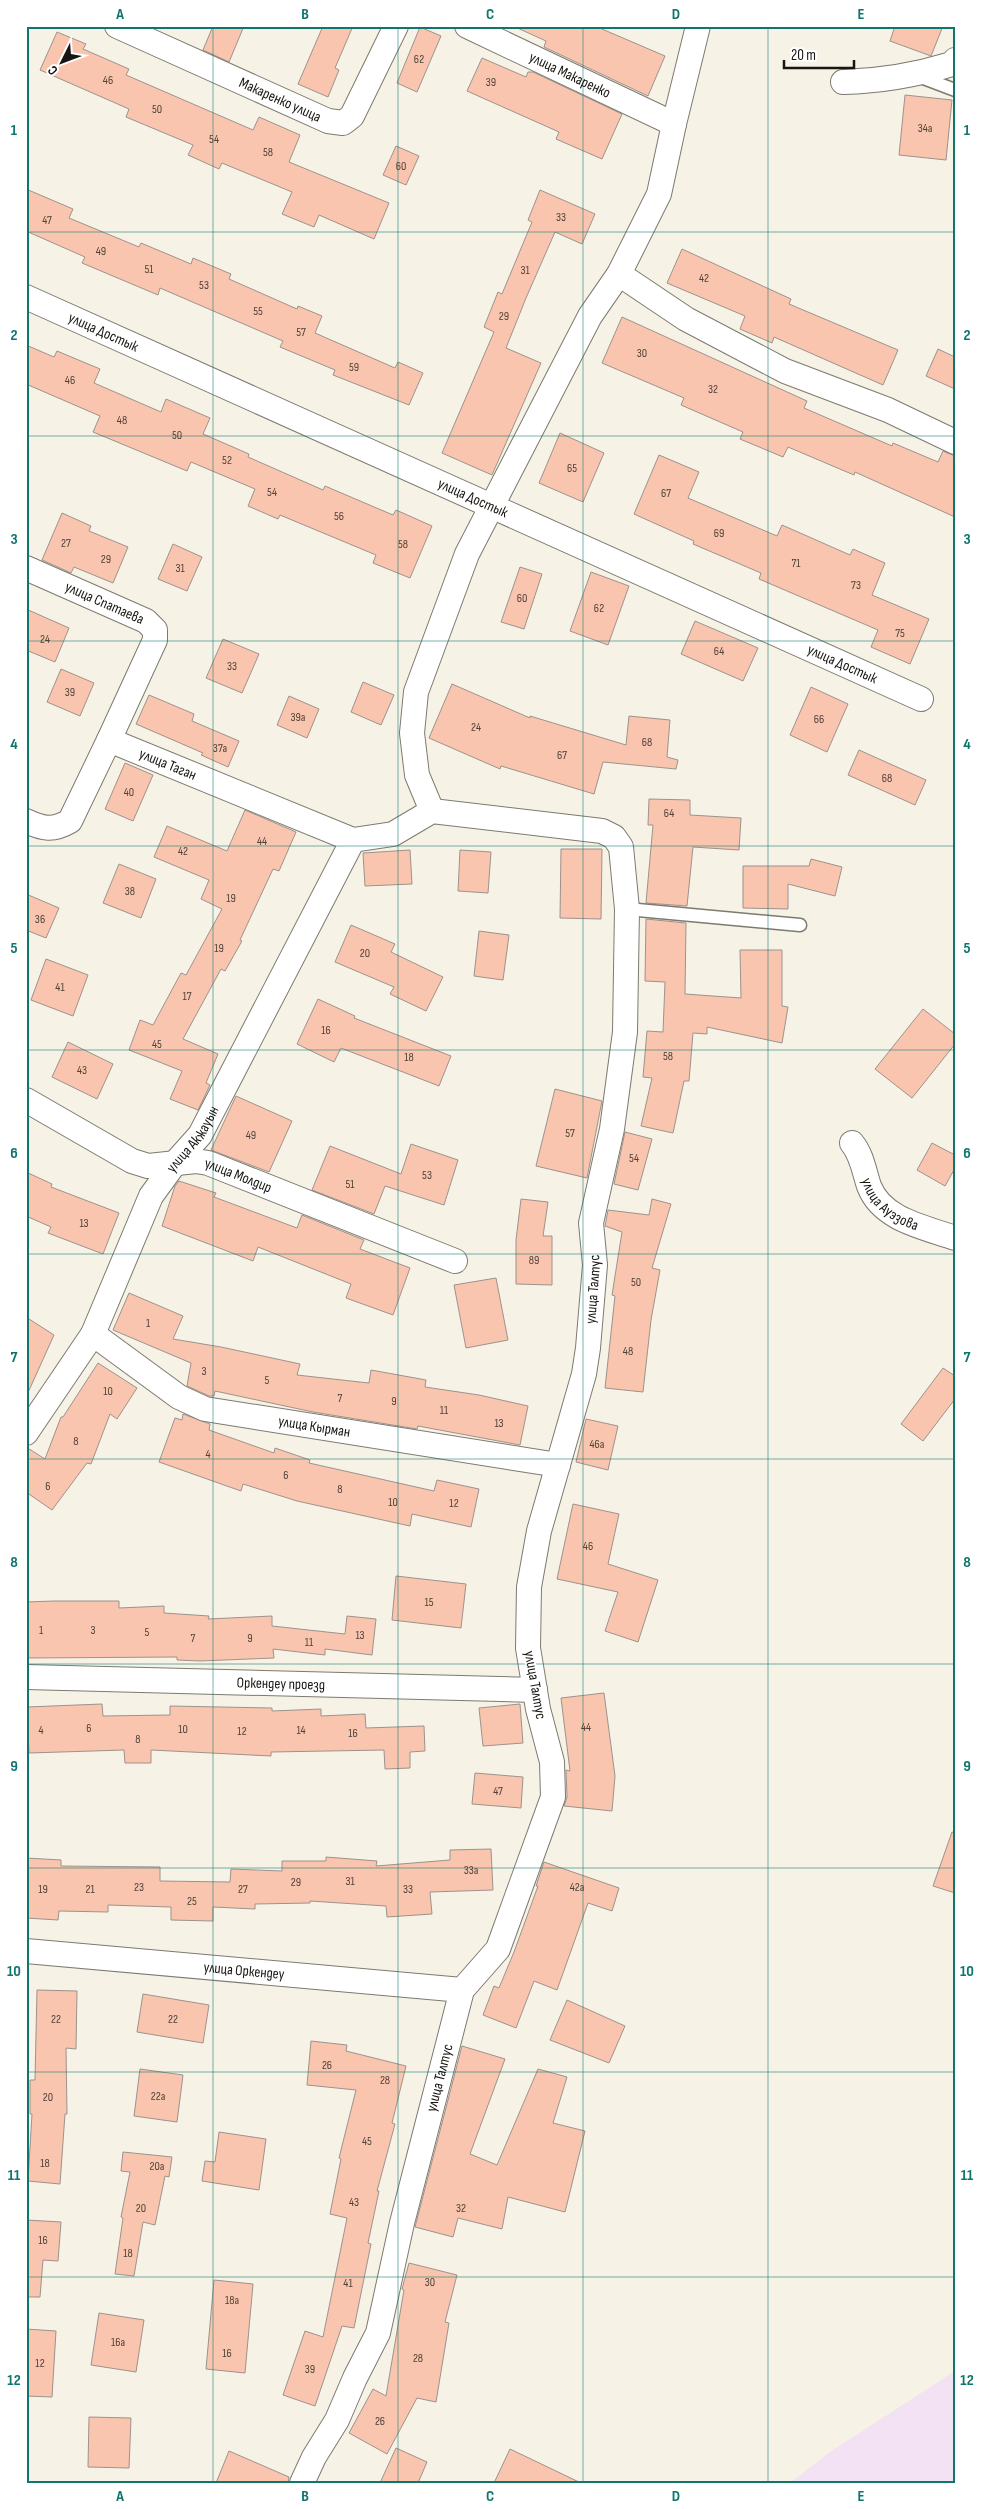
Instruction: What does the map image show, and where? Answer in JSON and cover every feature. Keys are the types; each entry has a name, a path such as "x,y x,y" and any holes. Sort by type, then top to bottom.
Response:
{"street":[{"name":"Макаренко улица","path":"117,26 328,121 343,123 352,116 396,26"},
{"name":"улица Макаренко","path":"467,26 674,124"},
{"path":"353,840 392,834 432,811 417,775 412,733 416,692 467,554 590,316 619,274 659,194 698,26"},
{"path":"843,82 875,81 915,75 954,62"},
{"path":"619,274 686,319 785,371 888,410 955,442"},
{"name":"улица Достык","path":"26,297 921,699"},
{"name":"улица Спатаева","path":"26,568 146,621 155,630 155,640 109,740"},
{"path":"26,821 42,828 57,828 70,821 109,740"},
{"name":"улица Таган","path":"109,740 353,840"},
{"name":"улица Талтус","path":"302,2483 314,2457 337,2420 355,2378 378,2333 402,2222 462,1990 498,1949 553,1797 552,1762 535,1690 528,1648 528,1588 539,1531 584,1374 595,1265 591,1223 612,1128 626,1032 627,909 621,847 614,837 602,831 432,811"},
{"name":"улица Акжауын","path":"26,1433 93,1334 151,1196 175,1163 200,1135 353,840"},
{"name":"улица Молдир","path":"26,1100 132,1161 148,1166 196,1161 208,1163 455,1261"},
{"name":"улица Ауэзова","path":"852,1143 859,1151 874,1196 885,1208 904,1220 955,1238"},
{"name":"улица Кырман","path":"93,1334 179,1397 205,1409 558,1465"},
{"name":"Оркендеу проезд","path":"26,1677 535,1690"},
{"name":"улица Оркендеу","path":"26,1951 462,1990"}],"lane":[{"path":"915,75 955,90"},
{"path":"627,909 800,924"}],"shaded area":[{"path":"955,2371 955,2483 790,2483 830,2452"}],"building":[{"path":"213,26 244,26 229,62 203,50"},
{"path":"323,26 353,26 335,68 339,70 328,97 298,84"},
{"path":"513,26 595,26 665,56 648,96 544,47 546,41"},
{"path":"895,26 943,26 931,56 890,41"},
{"path":"420,27 441,36 417,92 397,83"},
{"path":"57,32 86,44 83,49 129,69 126,75 253,130 259,117 300,135 289,162 389,203 374,239 319,215 314,227 282,214 292,192 222,163 219,169 188,155 193,145 126,117 129,109 40,70"},
{"path":"482,58 526,77 528,72 533,72 622,114 602,159 556,139 559,132 467,91"},
{"path":"905,95 952,100 946,160 899,155"},
{"path":"396,146 419,156 406,185 383,175"},
{"path":"26,189 73,209 69,218 139,247 141,243 191,264 193,258 231,274 229,279 297,309 298,306 322,316 315,333 395,368 398,362 423,373 409,405 333,375 335,370 280,347 283,341 160,288 158,295 82,263 85,257 26,231"},
{"path":"540,190 595,214 582,244 555,232 506,348 541,363 492,475 442,453 494,332 484,327 498,292 502,294 532,222 528,220"},
{"path":"682,249 791,299 789,304 898,350 883,385 774,337 772,343 740,329 745,316 667,283"},
{"path":"622,317 807,401 804,408 892,446 893,443 938,462 943,451 955,456 955,517 855,472 854,475 788,447 783,457 740,439 743,432 681,405 684,398 602,363"},
{"path":"26,345 54,357 57,351 100,369 94,383 161,412 166,399 210,418 203,434 249,454 248,457 323,490 325,486 393,515 396,510 432,526 410,578 373,563 376,555 280,515 278,519 248,506 255,489 191,462 187,471 93,432 100,416 26,384"},
{"path":"938,349 955,357 955,389 926,376"},
{"path":"560,433 604,453 583,502 539,483"},
{"path":"659,455 699,472 688,498 777,536 782,525 850,555 853,549 885,563 872,595 929,619 910,664 871,647 878,630 759,579 761,573 693,544 694,541 634,514"},
{"path":"62,513 91,526 89,531 128,547 113,583 74,567 71,573 42,560"},
{"path":"173,544 202,557 187,591 158,579"},
{"path":"520,567 542,574 524,629 501,622"},
{"path":"591,572 629,586 608,645 570,631"},
{"path":"26,609 69,628 55,662 26,650"},
{"path":"695,621 758,648 743,681 681,654"},
{"path":"223,639 259,654 242,693 206,678"},
{"path":"61,669 94,683 80,716 47,702"},
{"path":"363,682 394,695 381,725 351,712"},
{"path":"452,684 530,718 530,716 626,745 629,716 670,720 667,757 678,760 676,769 603,762 594,794 501,766 500,769 429,738"},
{"path":"811,687 848,704 827,752 790,735"},
{"path":"149,695 194,714 192,721 239,741 228,767 201,755 203,753 136,724"},
{"path":"289,696 319,709 307,738 277,725"},
{"path":"859,750 926,780 915,805 848,775"},
{"path":"125,763 153,775 133,821 105,809"},
{"path":"649,799 690,800 690,815 741,818 739,850 693,847 687,906 646,903 653,825 648,825"},
{"path":"245,810 296,832 279,871 273,869 240,940 242,941 225,971 221,969 183,1039 218,1054 206,1083 210,1085 198,1110 170,1099 182,1071 129,1050 140,1020 153,1025 181,973 186,975 222,909 201,899 209,880 154,857 167,826 227,851"},
{"path":"561,849 602,849 601,919 560,918"},
{"path":"410,850 412,884 365,886 363,853"},
{"path":"460,850 491,852 488,893 458,891"},
{"path":"811,859 842,867 835,896 788,884 788,909 743,908 743,866 809,866"},
{"path":"119,864 156,879 141,918 103,903"},
{"path":"26,894 59,908 46,938 26,930"},
{"path":"646,919 686,923 685,994 741,998 740,950 782,950 782,1006 788,1007 782,1043 707,1027 707,1034 693,1033 689,1081 684,1081 673,1133 641,1126 652,1078 643,1077 647,1031 663,1032 665,982 645,981"},
{"path":"351,925 395,944 391,952 443,977 426,1011 390,994 394,987 335,962"},
{"path":"479,931 509,935 503,980 474,976"},
{"path":"46,959 88,975 73,1016 31,1000"},
{"path":"318,999 355,1016 354,1018 451,1056 439,1086 341,1048 334,1062 297,1044"},
{"path":"923,1009 955,1034 955,1044 912,1098 875,1069"},
{"path":"68,1042 113,1064 97,1099 52,1077"},
{"path":"555,1089 602,1101 587,1178 536,1166"},
{"path":"236,1096 292,1121 269,1172 211,1150"},
{"path":"625,1132 652,1139 638,1190 614,1184"},
{"path":"932,1143 955,1155 955,1168 945,1186 917,1170"},
{"path":"411,1144 458,1160 444,1205 385,1186 374,1214 312,1190 330,1146 401,1174"},
{"path":"26,1172 52,1184 51,1187 119,1213 103,1254 48,1233 51,1227 26,1216"},
{"path":"179,1181 216,1193 214,1197 297,1228 302,1215 364,1240 360,1249 410,1268 393,1315 346,1298 351,1284 258,1247 253,1261 162,1226 175,1186"},
{"path":"521,1199 548,1202 543,1236 552,1236 552,1285 516,1284 516,1240"},
{"path":"652,1199 671,1204 652,1268 660,1270 651,1320 643,1392 605,1388 615,1296 612,1295 622,1232 605,1226 608,1210 649,1215"},
{"path":"496,1278 508,1340 466,1348 454,1285"},
{"path":"129,1293 183,1316 173,1339 300,1364 297,1375 369,1383 371,1370 426,1380 425,1387 479,1395 528,1406 520,1445 418,1426 417,1429 313,1412 215,1391 214,1396 209,1396 187,1386 191,1363 113,1330"},
{"path":"26,1317 54,1335 26,1397"},
{"path":"98,1363 137,1388 117,1419 110,1414 91,1464 87,1463 52,1510 26,1492 26,1447 45,1459 61,1417 63,1417"},
{"path":"943,1368 955,1376 955,1399 923,1441 901,1424"},
{"path":"183,1414 210,1424 209,1430 274,1453 275,1448 310,1460 309,1463 434,1491 437,1480 479,1489 471,1527 412,1514 410,1526 297,1501 243,1484 241,1491 159,1462 175,1418 182,1420"},
{"path":"586,1419 618,1426 608,1470 576,1462"},
{"path":"573,1504 619,1514 608,1564 658,1580 638,1642 605,1631 618,1592 557,1579"},
{"path":"396,1576 466,1584 461,1628 392,1620"},
{"path":"119,1601 119,1608 164,1606 164,1613 209,1616 208,1619 272,1616 272,1626 345,1634 347,1616 376,1619 372,1655 325,1649 325,1655 273,1649 274,1658 200,1661 177,1660 177,1657 26,1658 26,1602"},
{"path":"604,1693 615,1776 612,1811 564,1806 567,1797 566,1770 570,1771 561,1698"},
{"path":"102,1704 103,1716 170,1715 170,1706 272,1708 272,1711 321,1709 321,1716 365,1714 366,1728 424,1726 425,1751 410,1752 410,1768 385,1769 384,1750 271,1752 271,1756 151,1750 151,1763 125,1763 124,1750 29,1753 27,1707"},
{"path":"520,1704 523,1743 483,1746 479,1708"},
{"path":"475,1773 523,1777 521,1808 472,1804"},
{"path":"952,1832 955,1833 955,1893 933,1886"},
{"path":"491,1849 493,1890 430,1892 432,1914 387,1917 386,1906 310,1901 310,1903 255,1904 255,1909 213,1907 213,1921 171,1920 171,1907 108,1905 108,1912 59,1911 58,1920 26,1918 26,1858 61,1860 61,1866 160,1867 160,1881 230,1882 231,1869 282,1871 282,1861 326,1861 326,1857 377,1861 376,1866 450,1860 450,1850"},
{"path":"544,1862 619,1888 612,1911 588,1903 557,1990 534,1981 516,2028 483,2015 494,1986 499,1988 514,1952 538,1886 536,1886"},
{"path":"37,1990 77,1991 76,2049 66,2048 67,2114 65,2114 60,2184 28,2181 32,2114 30,2114 30,2080 35,2080"},
{"path":"143,1994 209,2005 203,2043 137,2032"},
{"path":"567,2000 625,2026 609,2063 550,2040"},
{"path":"311,2041 347,2045 346,2051 406,2066 392,2123 395,2124 377,2191 379,2191 368,2243 371,2244 354,2328 342,2326 315,2406 283,2395 305,2331 323,2337 347,2218 330,2214 341,2159 339,2158 356,2090 307,2085"},
{"path":"462,2046 505,2059 470,2154 497,2165 538,2069 567,2077 553,2123 585,2131 565,2212 508,2197 502,2229 458,2218 453,2237 415,2227"},
{"path":"140,2069 183,2075 177,2122 134,2116"},
{"path":"219,2132 266,2139 259,2190 202,2181 205,2161 215,2162"},
{"path":"123,2152 172,2157 169,2177 165,2176 155,2225 143,2222 134,2276 115,2274 123,2218 121,2217 130,2172 121,2171"},
{"path":"26,2220 61,2222 58,2261 43,2260 40,2297 26,2297"},
{"path":"409,2263 457,2275 445,2322 449,2323 436,2402 417,2398 387,2454 349,2433 373,2389 386,2396 404,2290 402,2289"},
{"path":"214,2280 253,2284 245,2373 206,2369"},
{"path":"99,2313 144,2320 136,2372 91,2365"},
{"path":"26,2329 56,2331 52,2397 26,2396"},
{"path":"89,2417 131,2418 129,2468 88,2467"},
{"path":"396,2448 427,2462 418,2483 380,2483"},
{"path":"510,2449 581,2483 494,2483"},
{"path":"229,2451 289,2477 288,2483 216,2483"}]}
